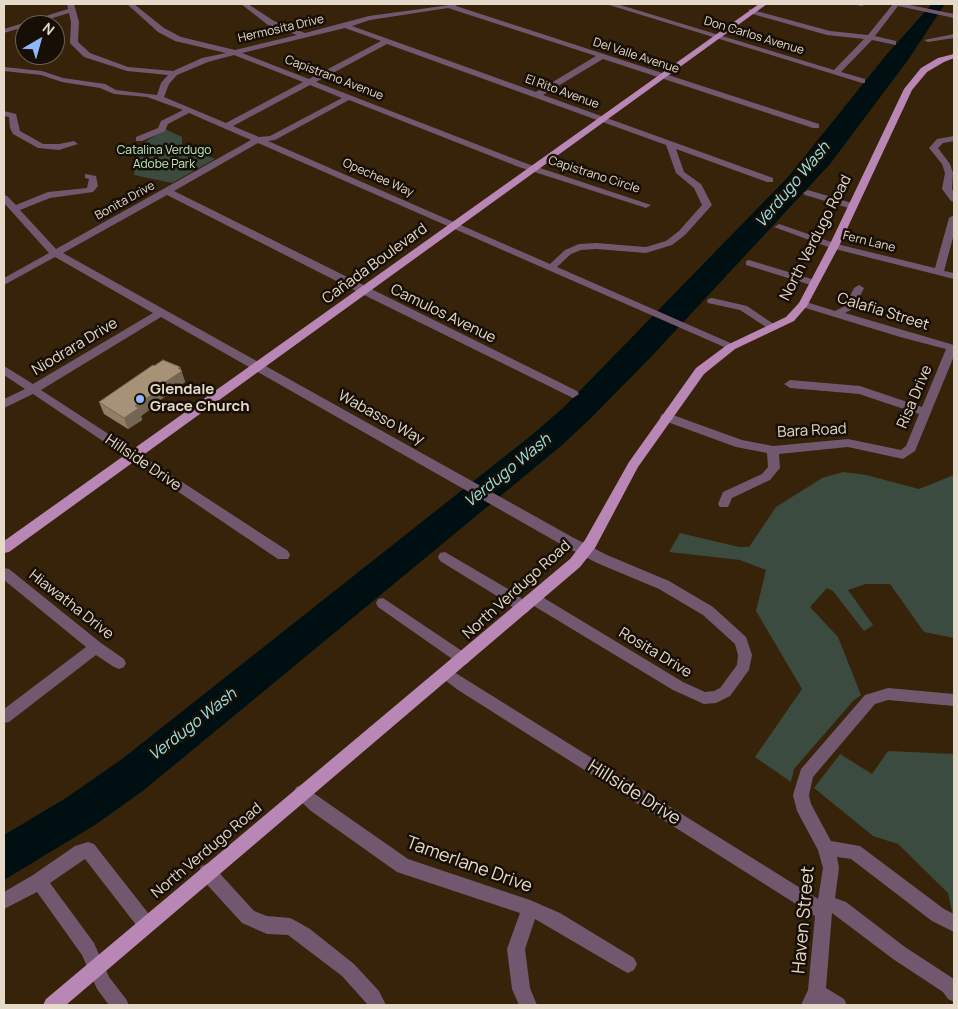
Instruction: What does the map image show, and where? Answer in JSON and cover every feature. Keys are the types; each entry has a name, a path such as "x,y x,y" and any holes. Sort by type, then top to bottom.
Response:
{"main road":[{"name":"Cañada Boulevard","path":"4,548 763,4"},
{"name":"North Verdugo Road","path":"52,1005 207,872 462,660 575,563 585,551 633,466 666,416 700,372 732,347 790,319 803,304 834,246 901,102 914,81 932,65 954,56"}],"street":[{"name":"Capistrano Avenue","path":"130,4 161,30 192,44 232,52 535,168"},
{"path":"244,4 271,24 304,35"},
{"name":"Don Carlos Avenue","path":"610,4 862,81"},
{"path":"855,4 862,4"},
{"path":"836,73 870,37 896,4 954,16"},
{"name":"Hermosita Drive","path":"174,73 205,60 232,52 345,26 368,18 452,5"},
{"name":"Del Valle Avenue","path":"452,5 601,57 816,126"},
{"path":"4,31 71,7 75,22 74,43 86,55 127,69 174,73"},
{"path":"752,11 830,33 870,37 893,43"},
{"name":"El Rito Avenue","path":"345,26 384,42 770,180"},
{"path":"928,40 954,36"},
{"path":"227,126 384,42"},
{"path":"535,96 601,57"},
{"name":"Opechee Way","path":"4,69 42,73 62,80 102,86 124,94 160,98 732,347"},
{"path":"160,98 164,83 174,73"},
{"name":"Bonita Drive","path":"4,282 258,140 272,138 349,97"},
{"path":"139,139 162,129 164,123 189,110"},
{"path":"4,113 14,116 16,132 41,146 59,147 74,144"},
{"path":"954,139 940,141 932,148 946,164 949,173 946,189 954,199"},
{"path":"551,268 568,252 579,247 596,246 646,250 669,243 682,233 707,205 698,186 680,172 670,144"},
{"name":"Capistrano Circle","path":"535,168 646,205"},
{"path":"15,210 48,196 90,190 93,186 93,178 88,176"},
{"name":"Camulos Avenue","path":"167,192 573,394"},
{"path":"808,193 852,206"},
{"name":"Wabasso Way","path":"4,198 56,253 585,551 664,585 708,611 732,631 741,641 746,655"},
{"path":"939,272 954,218"},
{"name":"Fern Lane","path":"779,227 834,246 954,276"},
{"path":"749,263 814,283"},
{"path":"849,313 859,288"},
{"path":"712,301 743,308 773,327"},
{"name":"Calafia Street","path":"803,304 838,314 849,313 953,348"},
{"name":"Niodrara Drive","path":"4,404 34,389 160,313"},
{"name":"Risa Drive","path":"903,455 911,448 953,348"},
{"name":"Hillside Drive","path":"4,370 283,555"},
{"path":"790,384 860,390 925,412"},
{"name":"Bara Road","path":"666,416 740,444 773,450 848,443 903,455"},
{"path":"724,504 727,495 766,477 774,468 773,450"},
{"name":"Rosita Drive","path":"445,557 510,597 528,604 678,686 704,698 716,697 725,692 744,666 746,655"},
{"name":"Hiawatha Drive","path":"4,572 96,647 119,663"},
{"path":"383,603 462,660"},
{"path":"4,717 96,647"},
{"name":"Hillside Drive","path":"446,672 463,686 825,907 840,908 899,953 949,986 954,993"},
{"name":"Haven Street","path":"814,998 825,907 830,884 830,868 826,848 803,806 801,795 806,774 817,758 870,699 888,694 954,700"},
{"name":"Tamerlane Drive","path":"302,792 317,806 403,866 530,908 554,918 628,964"},
{"path":"826,848 854,852 938,915 954,923"},
{"path":"4,901 39,881 81,852 88,850 146,924"},
{"path":"207,872 248,917 267,924 290,927 304,935 348,970 373,996 377,1005"},
{"path":"39,881 88,949 103,983 120,1005"},
{"path":"528,1005 521,989 516,949 530,908"},
{"path":"814,998 838,1005"}],"green space":[{"name":"Catalina Verdugo Adobe Park","path":"165,129 182,137 182,144 215,159 172,183 134,175 139,146"},
{"path":"843,472 866,475 919,489 954,475 954,638 924,632 890,584 866,584 848,590 873,625 864,631 833,591 827,588 810,607 838,637 861,695 853,701 794,769 791,782 755,757 802,689 756,611 766,570 740,560 669,552 680,533 739,547 749,547 776,507 822,478"},
{"path":"888,751 954,754 953,916 948,893 898,844 873,836 814,788 840,754 872,774"}],"water":[{"name":"Verdugo Wash","path":"932,4 945,4 908,60 830,164 651,357 590,419 561,446 144,790 95,825 4,880 4,835 66,798 122,759 533,434 564,407 788,177 887,54"}],"building":[{"path":"163,360 180,367 178,368 182,371 155,389 157,391 135,406 139,408 124,418 99,402 153,365"}],"place":[{"name":"Glendale Grace Church","path":"140,399"}]}
